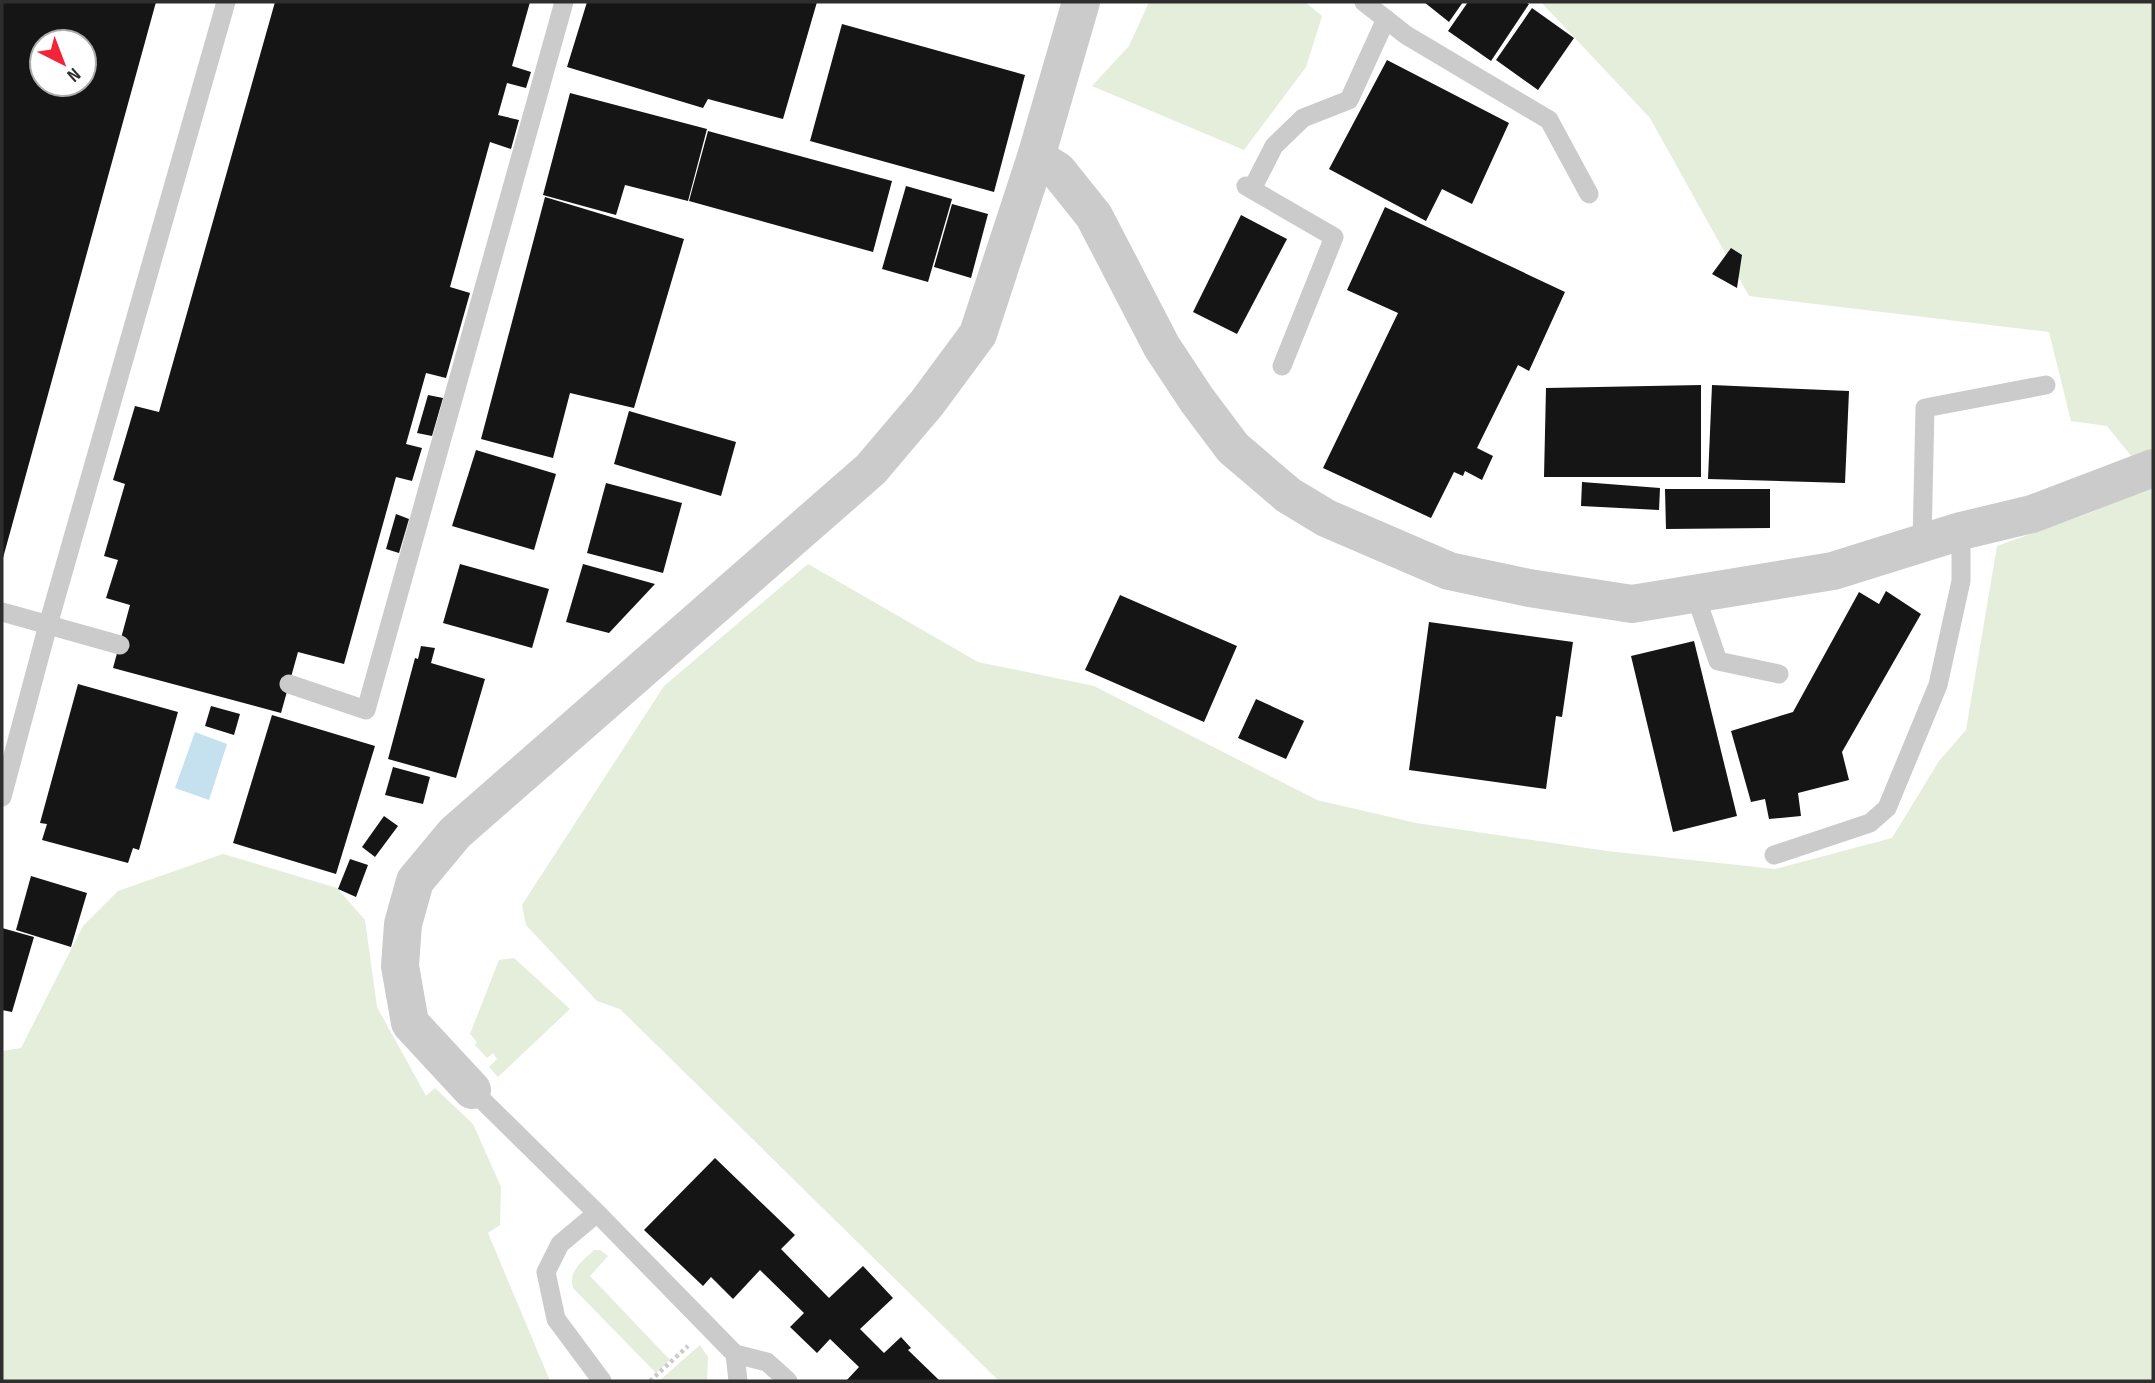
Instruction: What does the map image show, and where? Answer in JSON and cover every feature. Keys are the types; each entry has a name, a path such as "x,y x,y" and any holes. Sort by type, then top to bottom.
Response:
{"street":[{"path":"472,1090 410,1023 400,966 403,924 415,881 454,833 871,469 927,403 978,334 1036,157 1081,2"},
{"path":"1036,157 1058,171 1094,216 1162,347 1197,400 1233,447 1288,495 1326,518 1449,570 1530,588 1632,604 1833,571 1961,531 2032,514 2153,468"}],"lane":[{"path":"2,797 48,625 226,2"},
{"path":"289,684 366,710 564,2"},
{"path":"1363,2 1406,35 1549,120 1589,194"},
{"path":"1282,366 1334,237 1249,188 1274,146 1303,118 1349,100 1386,19"},
{"path":"1922,543 1925,408 2046,385"},
{"path":"1774,855 1870,823 1887,808 1938,685 1961,581 1961,531"},
{"path":"1695,594 1718,661 1779,674"},
{"path":"2,612 120,645"},
{"path":"472,1090 735,1353 767,1362 788,1381"},
{"path":"597,1213 560,1244 547,1272 556,1319 602,1381"},
{"path":"735,1353 738,1381"}],"path":[{"path":"650,1381 710,1327"}],"green space":[{"path":"1149,2 1305,2 1322,16 1306,67 1244,150 1092,86 1129,46"},
{"path":"1541,2 2153,2 2153,448 2132,457 2107,426 2071,421 2049,332 1749,296 1650,118"},
{"path":"2153,484 2153,1381 999,1381 620,1009 597,1001 526,925 522,905 664,686 808,564 978,662 1094,686 1317,800 1416,823 1607,851 1775,869 1892,838 1939,761 1966,730 1997,546 2092,512"},
{"path":"223,854 337,888 365,920 377,1007 426,1096 435,1088 473,1124 501,1187 500,1225 488,1233 550,1381 2,1381 2,1051 21,1048 83,926 118,891"},
{"path":"514,958 570,1009 498,1077 489,1067 497,1059 493,1053 487,1058 475,1045 477,1042 470,1034 499,960"},
{"path":"594,1250 600,1250 608,1256 590,1276 670,1360 656,1373 573,1288 575,1271"},
{"path":"700,1345 708,1357 707,1381 659,1381"}],"water":[{"path":"195,732 227,744 209,800 175,788"}],"building":[{"path":"2,2 156,2 3,558"},
{"path":"275,2 530,2 512,66 531,72 526,88 507,83 498,115 519,120 511,149 490,142 450,287 470,293 446,378 426,373 406,444 422,448 412,481 396,477 344,664 298,652 281,713 113,668 130,605 106,598 118,560 104,556 125,484 113,480 135,406 159,412"},
{"path":"587,2 817,2 783,119 708,99 703,108 567,67"},
{"path":"1424,2 1463,2 1449,22"},
{"path":"1468,2 1529,4 1491,61 1448,31"},
{"path":"1532,8 1574,38 1538,90 1496,60"},
{"path":"842,24 1025,75 994,192 810,141"},
{"path":"1387,60 1509,123 1472,204 1442,189 1426,221 1329,169"},
{"path":"570,93 707,129 688,201 625,185 616,215 543,195"},
{"path":"708,131 892,181 873,252 689,201"},
{"path":"906,186 952,199 928,282 882,269"},
{"path":"545,197 684,239 634,408 570,393 553,458 481,439"},
{"path":"952,204 988,214 971,278 934,267"},
{"path":"1385,207 1565,292 1529,371 1518,365 1477,448 1493,456 1482,480 1465,471 1463,476 1454,472 1431,518 1323,468 1398,313 1347,290"},
{"path":"1241,215 1287,239 1237,334 1193,312"},
{"path":"1731,248 1742,255 1737,288 1712,274"},
{"path":"1701,385 1701,477 1544,477 1546,388"},
{"path":"1712,385 1849,391 1845,483 1708,479"},
{"path":"428,395 443,398 432,436 417,433"},
{"path":"629,411 736,442 721,496 614,464"},
{"path":"476,450 556,474 534,550 452,526"},
{"path":"1582,482 1660,488 1659,510 1581,506"},
{"path":"606,483 682,503 663,573 587,553"},
{"path":"1665,489 1770,489 1770,528 1666,529"},
{"path":"396,514 409,519 399,553 386,549"},
{"path":"460,564 549,589 532,648 443,623"},
{"path":"583,564 655,584 609,633 566,622"},
{"path":"1886,591 1921,614 1842,752 1849,780 1798,793 1801,816 1769,819 1765,799 1751,802 1731,731 1793,712 1859,592 1879,604"},
{"path":"1120,595 1237,646 1204,722 1085,670"},
{"path":"1429,622 1573,642 1562,717 1556,716 1546,789 1409,770"},
{"path":"1694,641 1737,816 1673,832 1631,656"},
{"path":"421,646 435,648 431,663 485,679 456,778 388,759 415,658 418,659"},
{"path":"78,684 178,712 139,850 133,848 128,863 42,840 47,824 40,823"},
{"path":"1256,699 1304,721 1286,759 1238,738"},
{"path":"211,706 240,714 234,735 205,726"},
{"path":"272,715 375,746 336,874 233,843"},
{"path":"393,767 430,777 423,804 385,795"},
{"path":"384,816 398,826 375,857 362,847"},
{"path":"350,859 368,865 356,897 338,889"},
{"path":"31,876 87,893 71,947 16,930"},
{"path":"2,928 34,937 12,1012 2,1010"},
{"path":"715,1158 795,1235 781,1249 829,1298 863,1266 893,1298 860,1329 884,1353 901,1337 911,1348 908,1350 940,1381 846,1381 859,1367 830,1339 817,1353 790,1327 804,1313 760,1270 733,1299 711,1277 703,1286 644,1230"}]}
